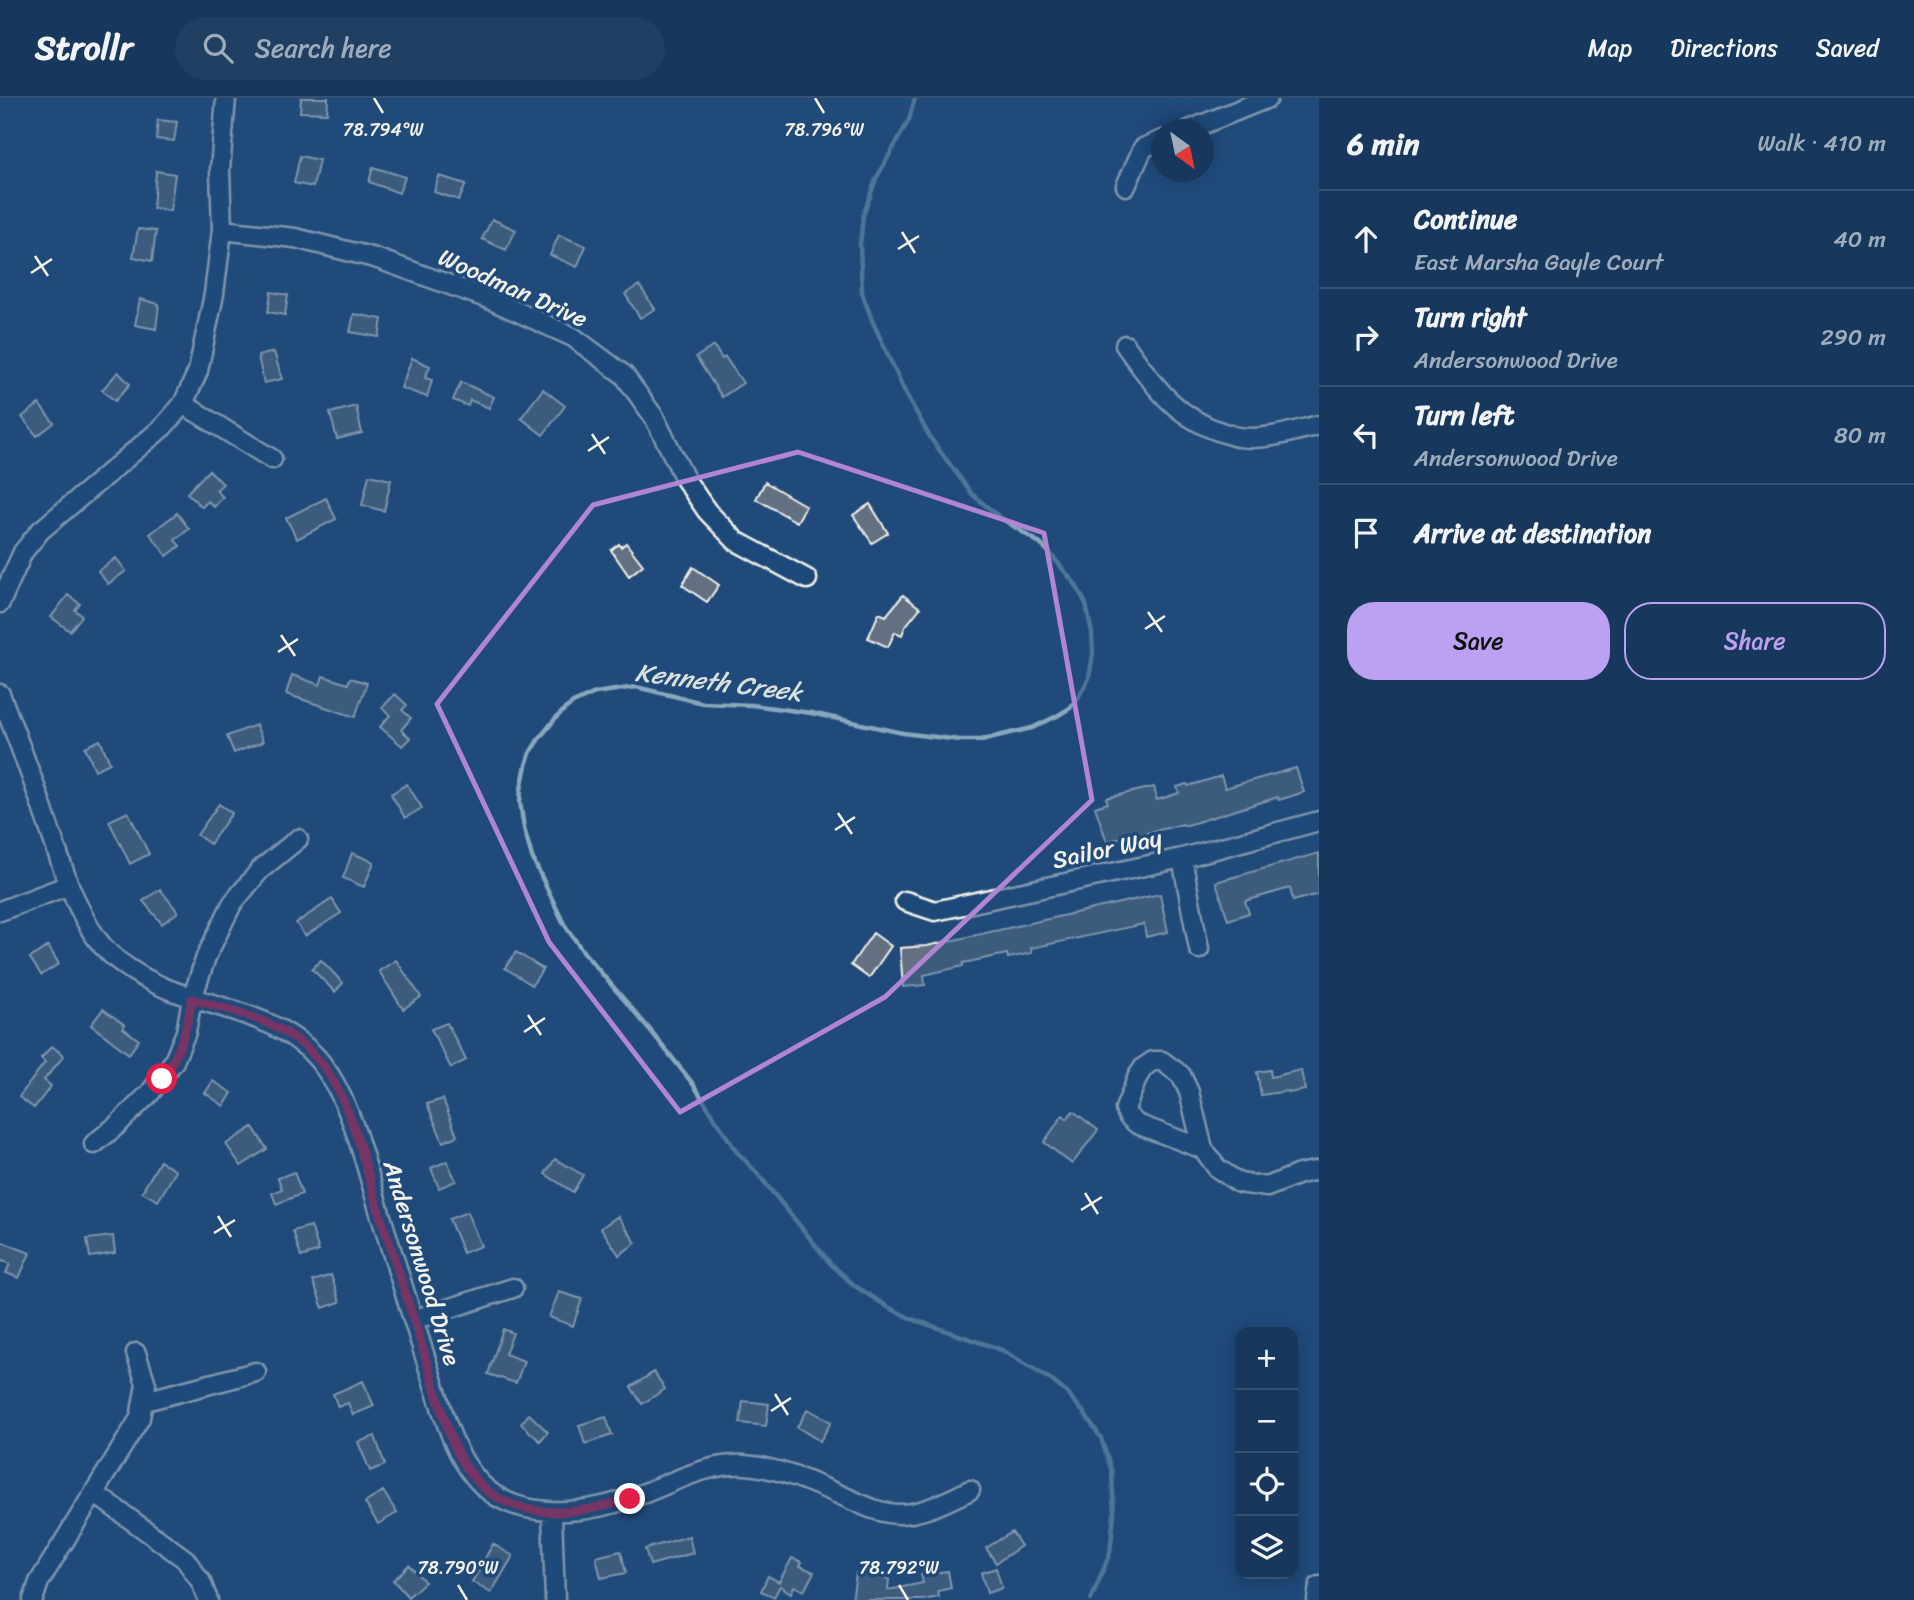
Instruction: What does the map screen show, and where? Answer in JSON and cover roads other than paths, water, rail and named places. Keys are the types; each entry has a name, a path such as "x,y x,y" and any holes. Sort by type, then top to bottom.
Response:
{"street":[{"path":"0,603 23,552 40,531 163,427 183,404 198,371 222,230 220,170 226,98"},
{"path":"1214,120 1268,98"},
{"path":"1126,186 1143,148 1151,145"},
{"name":"Woodman Drive","path":"222,230 295,238 375,257 489,299 573,337 624,375 654,417 685,479 707,511 736,541 807,579"},
{"path":"1125,345 1155,387 1183,414 1207,427 1240,438 1268,436 1319,425"},
{"path":"183,404 272,459"},
{"name":"Andersonwood Drive","path":"0,694 69,885 97,938 108,951 147,980 192,999 254,1017 282,1030 313,1054 330,1076 345,1106 364,1159 454,1444 475,1478 492,1494 522,1508 552,1512 604,1506 630,1499 699,1472 717,1467 743,1465 765,1468 794,1477 876,1510 893,1513 912,1512 941,1504 970,1490"},
{"name":"Sailor Way","path":"905,901 935,911 1182,858 1319,821"},
{"path":"94,1144 133,1110 162,1079 184,1038 192,999 206,957 232,904 261,870 298,839"},
{"path":"1182,858 1199,949"},
{"path":"0,911 69,885"},
{"path":"1203,1149 1137,1124 1128,1116 1125,1109 1138,1076 1144,1067 1153,1061 1162,1061 1181,1075 1189,1092 1203,1149 1217,1168 1239,1183 1267,1186 1319,1170"},
{"path":"414,1320 513,1288"},
{"path":"33,1600 39,1582 140,1418 146,1384 136,1353"},
{"path":"145,1401 256,1371"},
{"path":"94,1493 185,1559 201,1582 208,1600"},
{"path":"552,1512 555,1600"},
{"path":"1317,1600 1319,1586"}],"waterway":[{"name":"Kenneth Creek","path":"915,98 909,120 876,179 863,216 860,245 862,293 905,392 931,439 972,494 998,516 1038,542 1076,585 1086,604 1093,654 1089,678 1078,698 1070,708 1032,728 981,740 960,740 903,733 811,713 752,705 703,703 636,687 595,693 565,709 538,740 526,765 520,802 532,857 564,924 585,954 693,1084 736,1151 830,1263 855,1286 888,1307 912,1319 1002,1350 1050,1379 1067,1393 1085,1414 1101,1438 1112,1472 1114,1514 1110,1553 1091,1600"}]}
